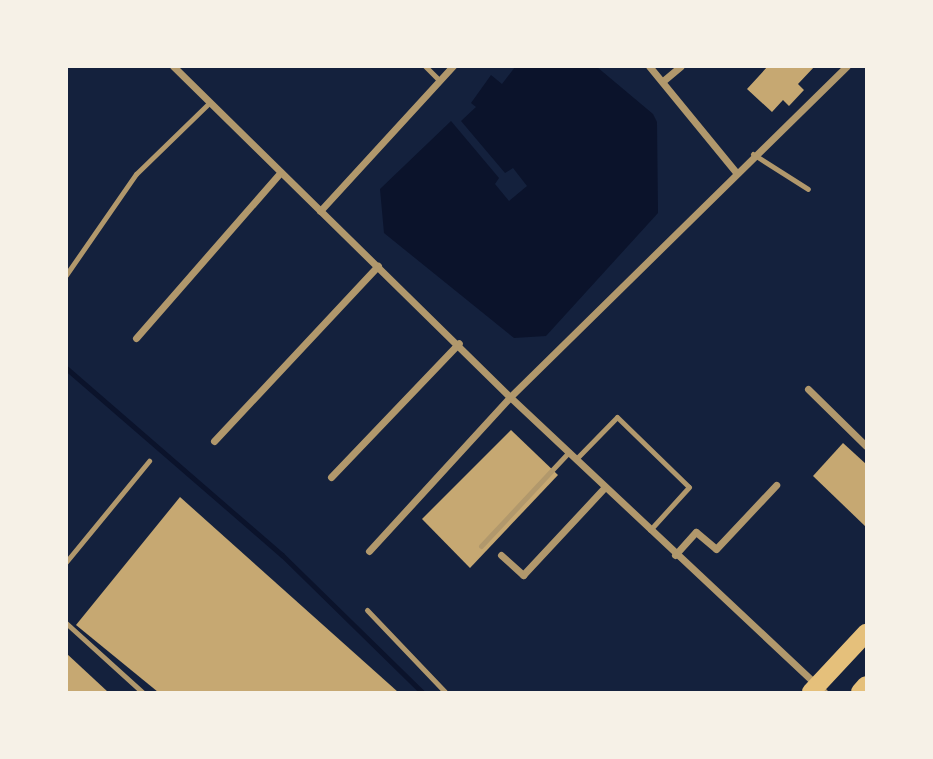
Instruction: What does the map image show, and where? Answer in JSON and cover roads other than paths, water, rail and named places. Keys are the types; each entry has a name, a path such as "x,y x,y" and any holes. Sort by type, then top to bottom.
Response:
{"main road":[{"path":"817,691 866,633"},
{"path":"860,692 866,685"}],"street":[{"path":"173,66 459,343 510,397 577,458 817,691"},
{"path":"320,211 453,66"},
{"path":"649,66 735,171"},
{"path":"663,81 681,66"},
{"path":"369,551 510,397 735,171 846,66"},
{"path":"136,338 281,172"},
{"path":"214,441 378,266"},
{"path":"331,477 459,343"},
{"path":"808,389 866,446"},
{"path":"675,555 696,532 716,549 776,485"},
{"path":"501,555 523,575 605,487"}],"lane":[{"path":"425,66 439,80"},
{"path":"66,275 136,174 210,102"},
{"path":"754,154 808,189"},
{"path":"577,458 617,417 689,487 650,530"},
{"path":"481,546 569,452"},
{"path":"66,562 149,461"},
{"path":"367,610 445,692"},
{"path":"66,623 142,692"}],"water":[{"path":"515,67 597,67 653,114 657,122 658,213 546,336 514,338 384,233 380,189 451,121 499,178 495,184 509,201 527,186 513,168 505,173 461,121 476,107 471,103 491,75 502,84"}],"waterway":[{"path":"66,368 282,555 422,692"}]}
